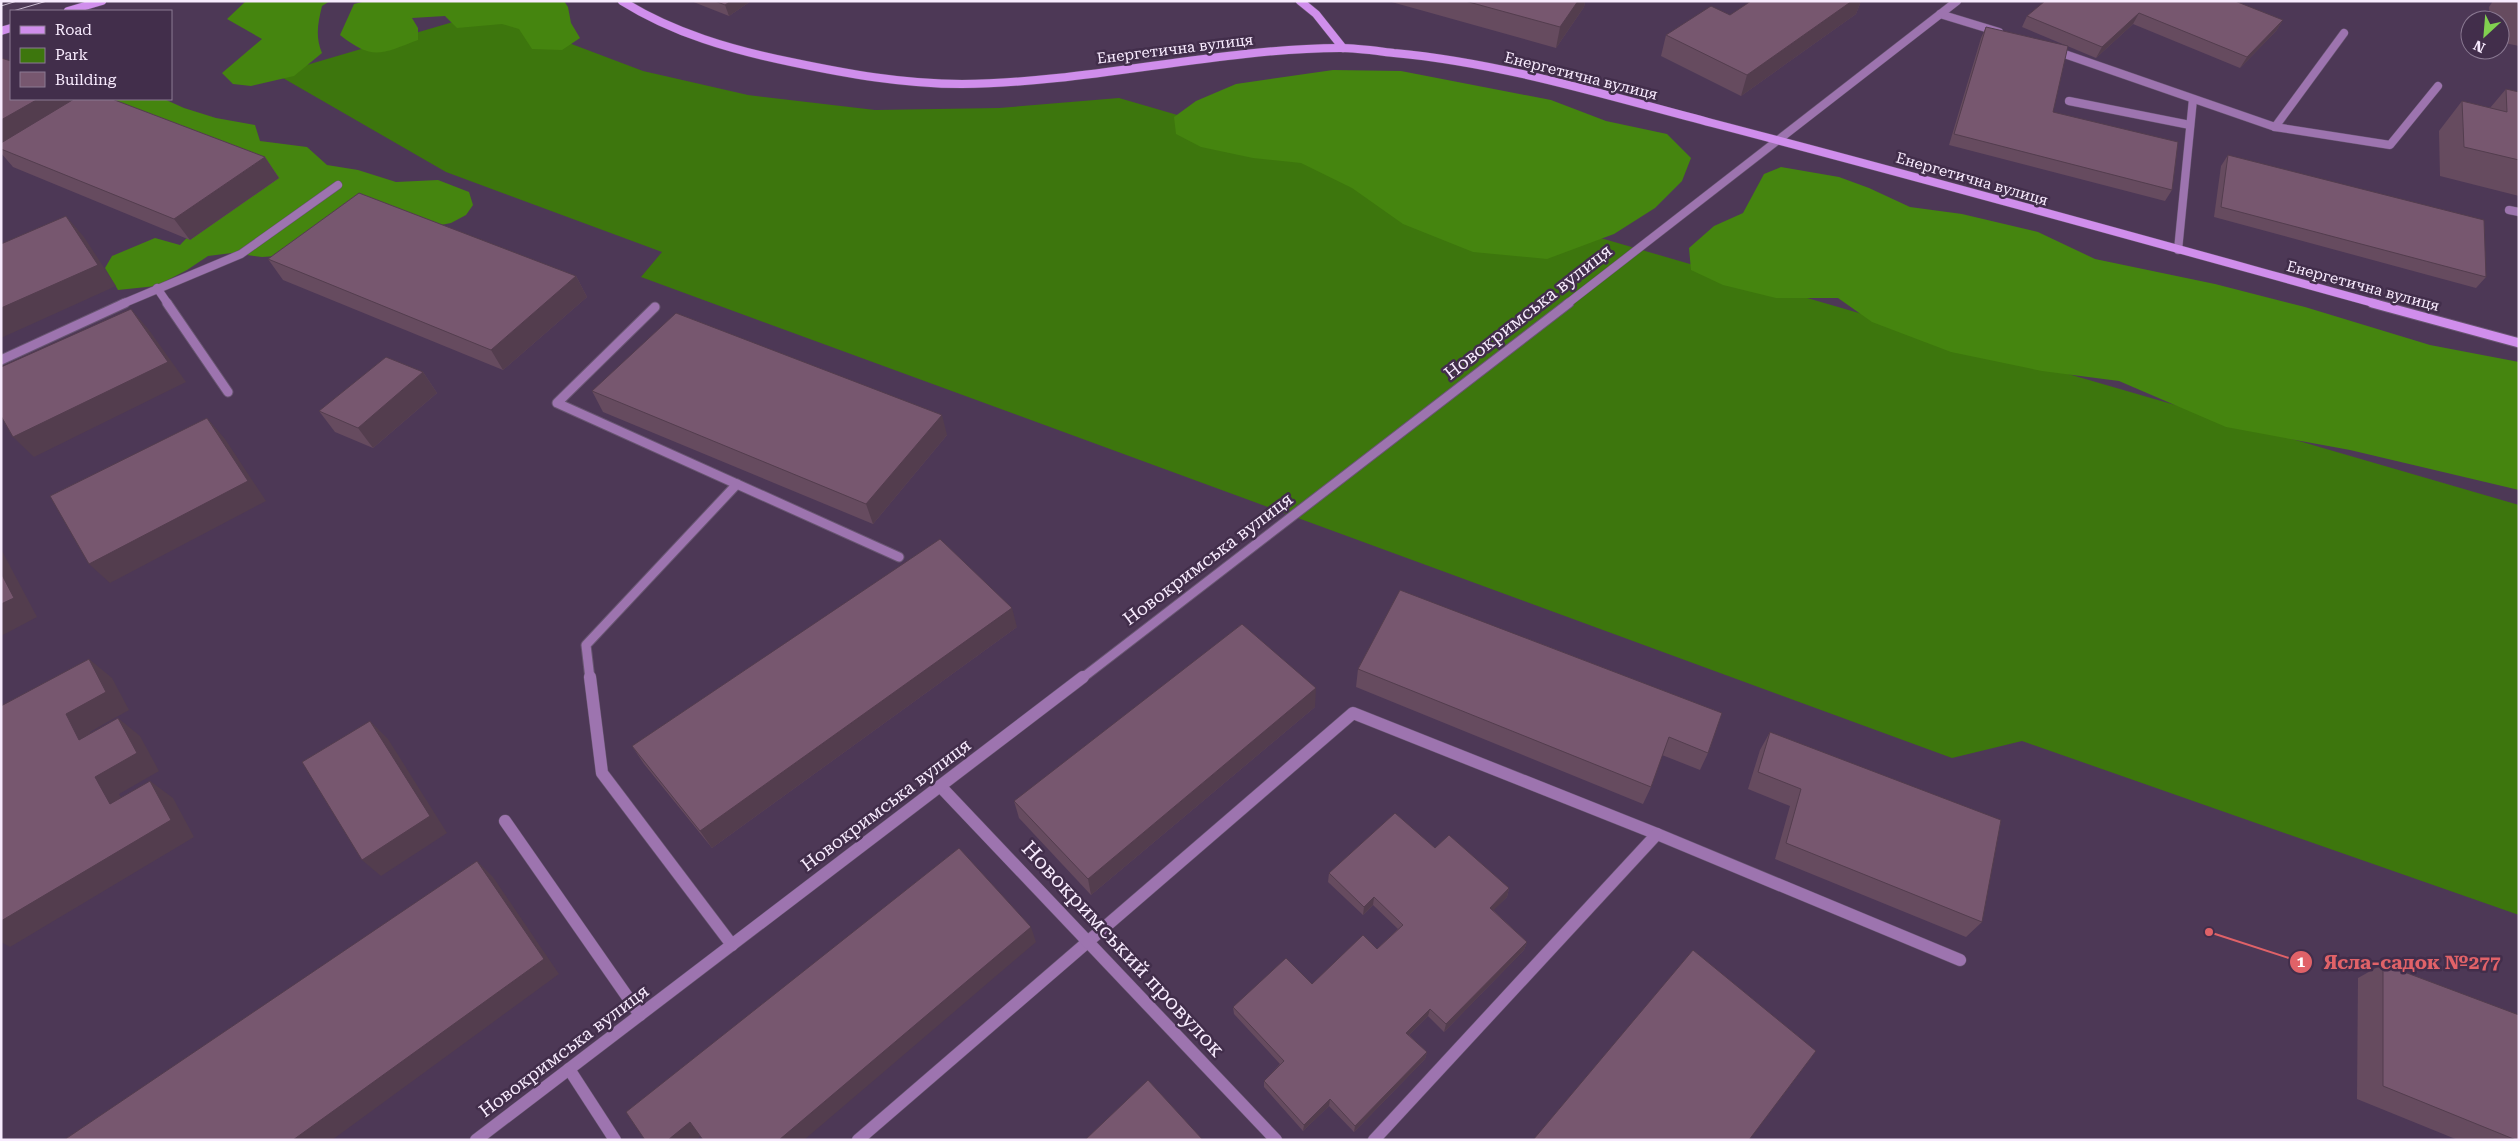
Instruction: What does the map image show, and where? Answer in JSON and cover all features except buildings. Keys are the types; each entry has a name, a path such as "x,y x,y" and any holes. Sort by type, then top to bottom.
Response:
{"main road":[{"path":"71,10 102,1"},
{"name":"Енергетична вулиця","path":"622,1 649,18 701,39 760,56 857,76 908,82 963,84 1042,79 1255,53 1343,48 1438,57 1489,67 1777,140 2519,343"},
{"path":"1300,1 1316,14 1343,48"}],"street":[{"name":"Новокримська вулиця","path":"476,1140 1266,537 1957,1"},
{"path":"1940,14 2007,34"},
{"path":"2275,127 2344,33"},
{"path":"2044,47 2275,127 2390,145 2438,86"},
{"path":"2178,250 2193,98"},
{"path":"2070,101 2190,125"},
{"path":"1,360 157,288 241,254 338,185"},
{"path":"2509,210 2519,212"},
{"path":"157,288 228,392"},
{"path":"654,307 557,403 899,557"},
{"path":"732,945 602,774 586,645 737,484"},
{"path":"858,1140 1353,713 1657,834 1960,960"},
{"name":"Новокримський провулок","path":"940,786 1276,1140"},
{"path":"505,821 640,1015"},
{"path":"1374,1140 1657,834"},
{"path":"569,1069 615,1140"}],"green space":[{"path":"246,1 330,1 322,6 318,24 318,41 322,53 294,76 251,86 233,84 222,73 262,39 227,19"},
{"path":"366,1 564,1 568,7 571,23 580,38 562,50 532,49 519,29 502,24 457,28 445,16 412,18 418,28 418,40 395,49 369,52 340,35 354,4"},
{"path":"518,3 561,40 643,71 748,95 875,110 999,108 1119,98 2519,505 2519,915 2022,741 1952,758 641,277 662,252 446,172 276,74"},
{"path":"1333,70 1401,71 1551,100 1606,121 1667,134 1691,158 1682,181 1655,208 1614,234 1547,259 1473,252 1403,224 1352,188 1301,163 1253,158 1201,147 1176,134 1174,117 1196,101 1236,84"},
{"path":"71,100 166,100 216,118 255,125 260,141 307,147 327,165 358,170 396,182 438,180 469,192 473,205 466,215 451,223 290,255 262,257 232,253 208,256 187,270 156,286 118,290 105,268 112,256 155,238 180,245 202,222"},
{"path":"1781,167 1839,177 1869,188 1910,207 1962,214 2038,232 2095,259 2215,284 2305,307 2430,345 2519,362 2519,490 2350,450 2226,427 2119,381 2042,371 1951,352 1872,322 1838,298 1776,298 1723,285 1691,270 1689,248 1714,226 1743,213 1764,174"}],"tram line":[{"path":"1,6 17,1"},
{"path":"16,10 47,1"}],"place":[{"name":"Ясла-садок №277","path":"2209,932"}]}
